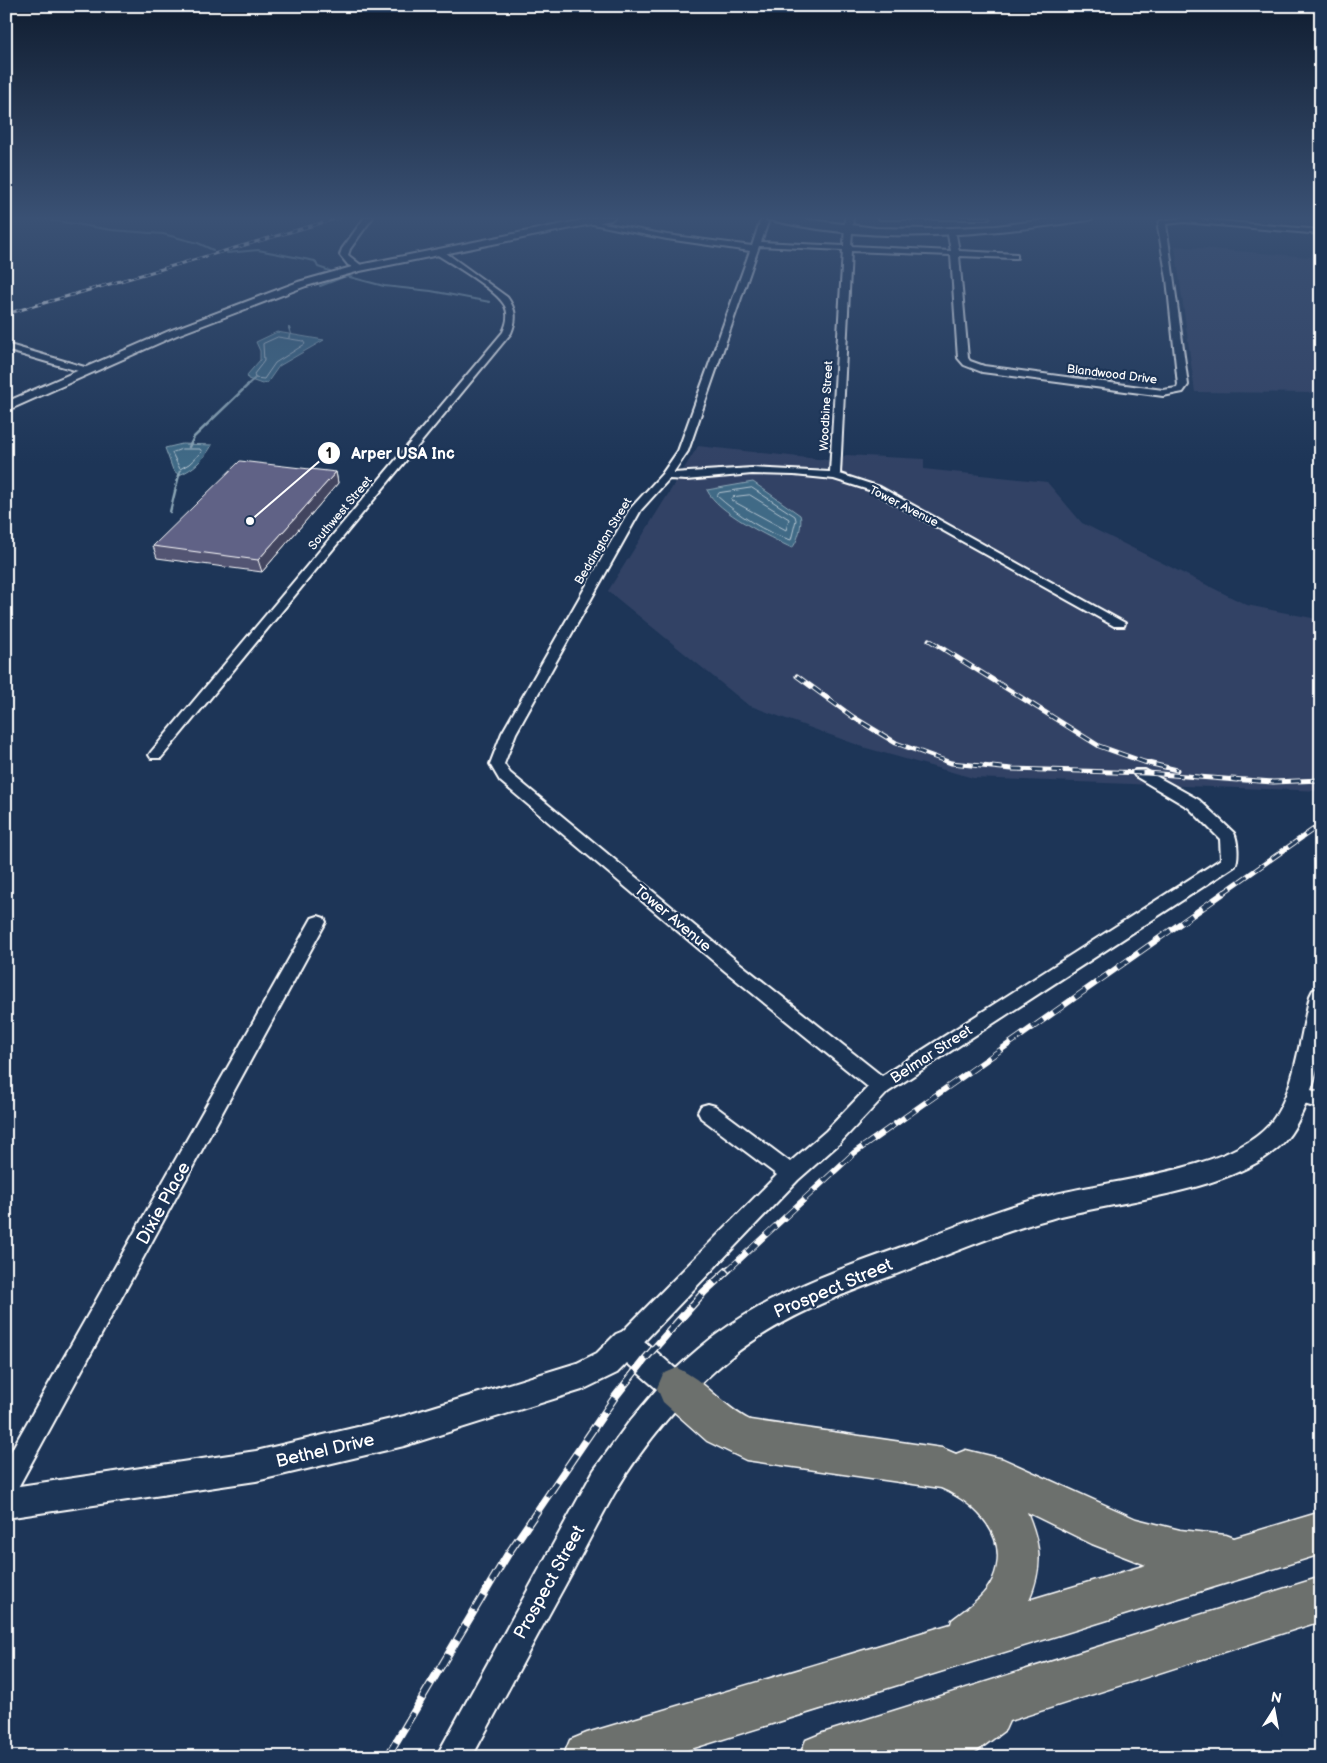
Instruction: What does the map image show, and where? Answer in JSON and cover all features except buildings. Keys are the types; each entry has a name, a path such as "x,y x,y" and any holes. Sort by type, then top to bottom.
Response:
{"highway":[{"path":"677,1388 721,1427 746,1440 970,1471 1004,1480 1108,1530 1166,1549 1213,1556 1255,1553"},
{"path":"932,1466 966,1477 993,1496 1012,1522 1019,1545 1019,1562 1016,1578 1006,1600 982,1626 952,1645"},
{"path":"586,1757 1321,1533"},
{"path":"824,1757 1321,1599"},
{"path":"929,1757 986,1716 1038,1689"}],"street":[{"path":"6,407 85,370 258,299"},
{"name":"Southwest Street","path":"156,755 507,333 512,317 504,299"},
{"name":"Beddington Street","path":"509,733 636,509 666,476 683,451 736,299"},
{"name":"Woodbine Street","path":"834,476 844,299"},
{"name":"Blandwood Drive","path":"960,299 963,358 966,363 982,370 1170,392 1180,390 1183,385 1173,299"},
{"path":"10,348 85,370"},
{"name":"Tower Avenue","path":"666,476 686,477 752,471 794,472 834,476 876,490 1120,623"},
{"name":"Tower Avenue","path":"509,733 497,764 505,777 732,966 881,1086"},
{"name":"Belmar Street","path":"626,1344 792,1174 833,1137 881,1086 1229,862 1228,836 1194,804 1140,773"},
{"name":"Dixie Place","path":"6,1484 318,922"},
{"name":"Prospect Street","path":"453,1757 606,1481 640,1430 677,1388 722,1348 756,1322 783,1307 820,1291 1018,1216 1194,1175 1241,1159 1258,1149 1276,1134 1309,1097 1321,996"},
{"path":"708,1112 792,1174"},
{"path":"626,1344 677,1388"},
{"name":"Bethel Drive","path":"6,1503 256,1466 404,1431 582,1376 607,1363 626,1344"}],"shaded area":[{"path":"1182,299 1321,299 1321,393 1195,392"},
{"path":"698,446 836,461 846,455 924,459 924,469 1047,482 1082,523 1247,605 1312,618 1321,622 1321,791 973,778 866,748 748,705 608,591"}],"water":[{"path":"277,332 324,340 279,366 267,383 262,384 248,379 247,375 260,360 260,351 256,342"},
{"path":"182,444 212,445 198,463 179,475 173,470 165,448"},
{"path":"753,482 800,515 799,532 792,548 732,515 721,507 707,490"}],"waterway":[{"path":"475,299 490,302"},
{"path":"289,328 291,334 289,337"},
{"path":"247,385 254,379"},
{"path":"189,447 194,437 249,384"},
{"path":"170,512 180,471"}],"railway":[{"path":"6,314 57,299"},
{"path":"929,640 1099,746 1144,762 1177,770"},
{"path":"797,676 853,717 896,743 951,763 1012,769 1147,773 1237,780"},
{"path":"1231,779 1273,782 1321,780"},
{"path":"1223,893 1321,824"},
{"path":"728,1270 854,1153 1225,892"},
{"path":"387,1757 508,1554 615,1397 645,1359 704,1292 729,1269"}],"place":[{"name":"Arper USA Inc","path":"250,521"}]}
